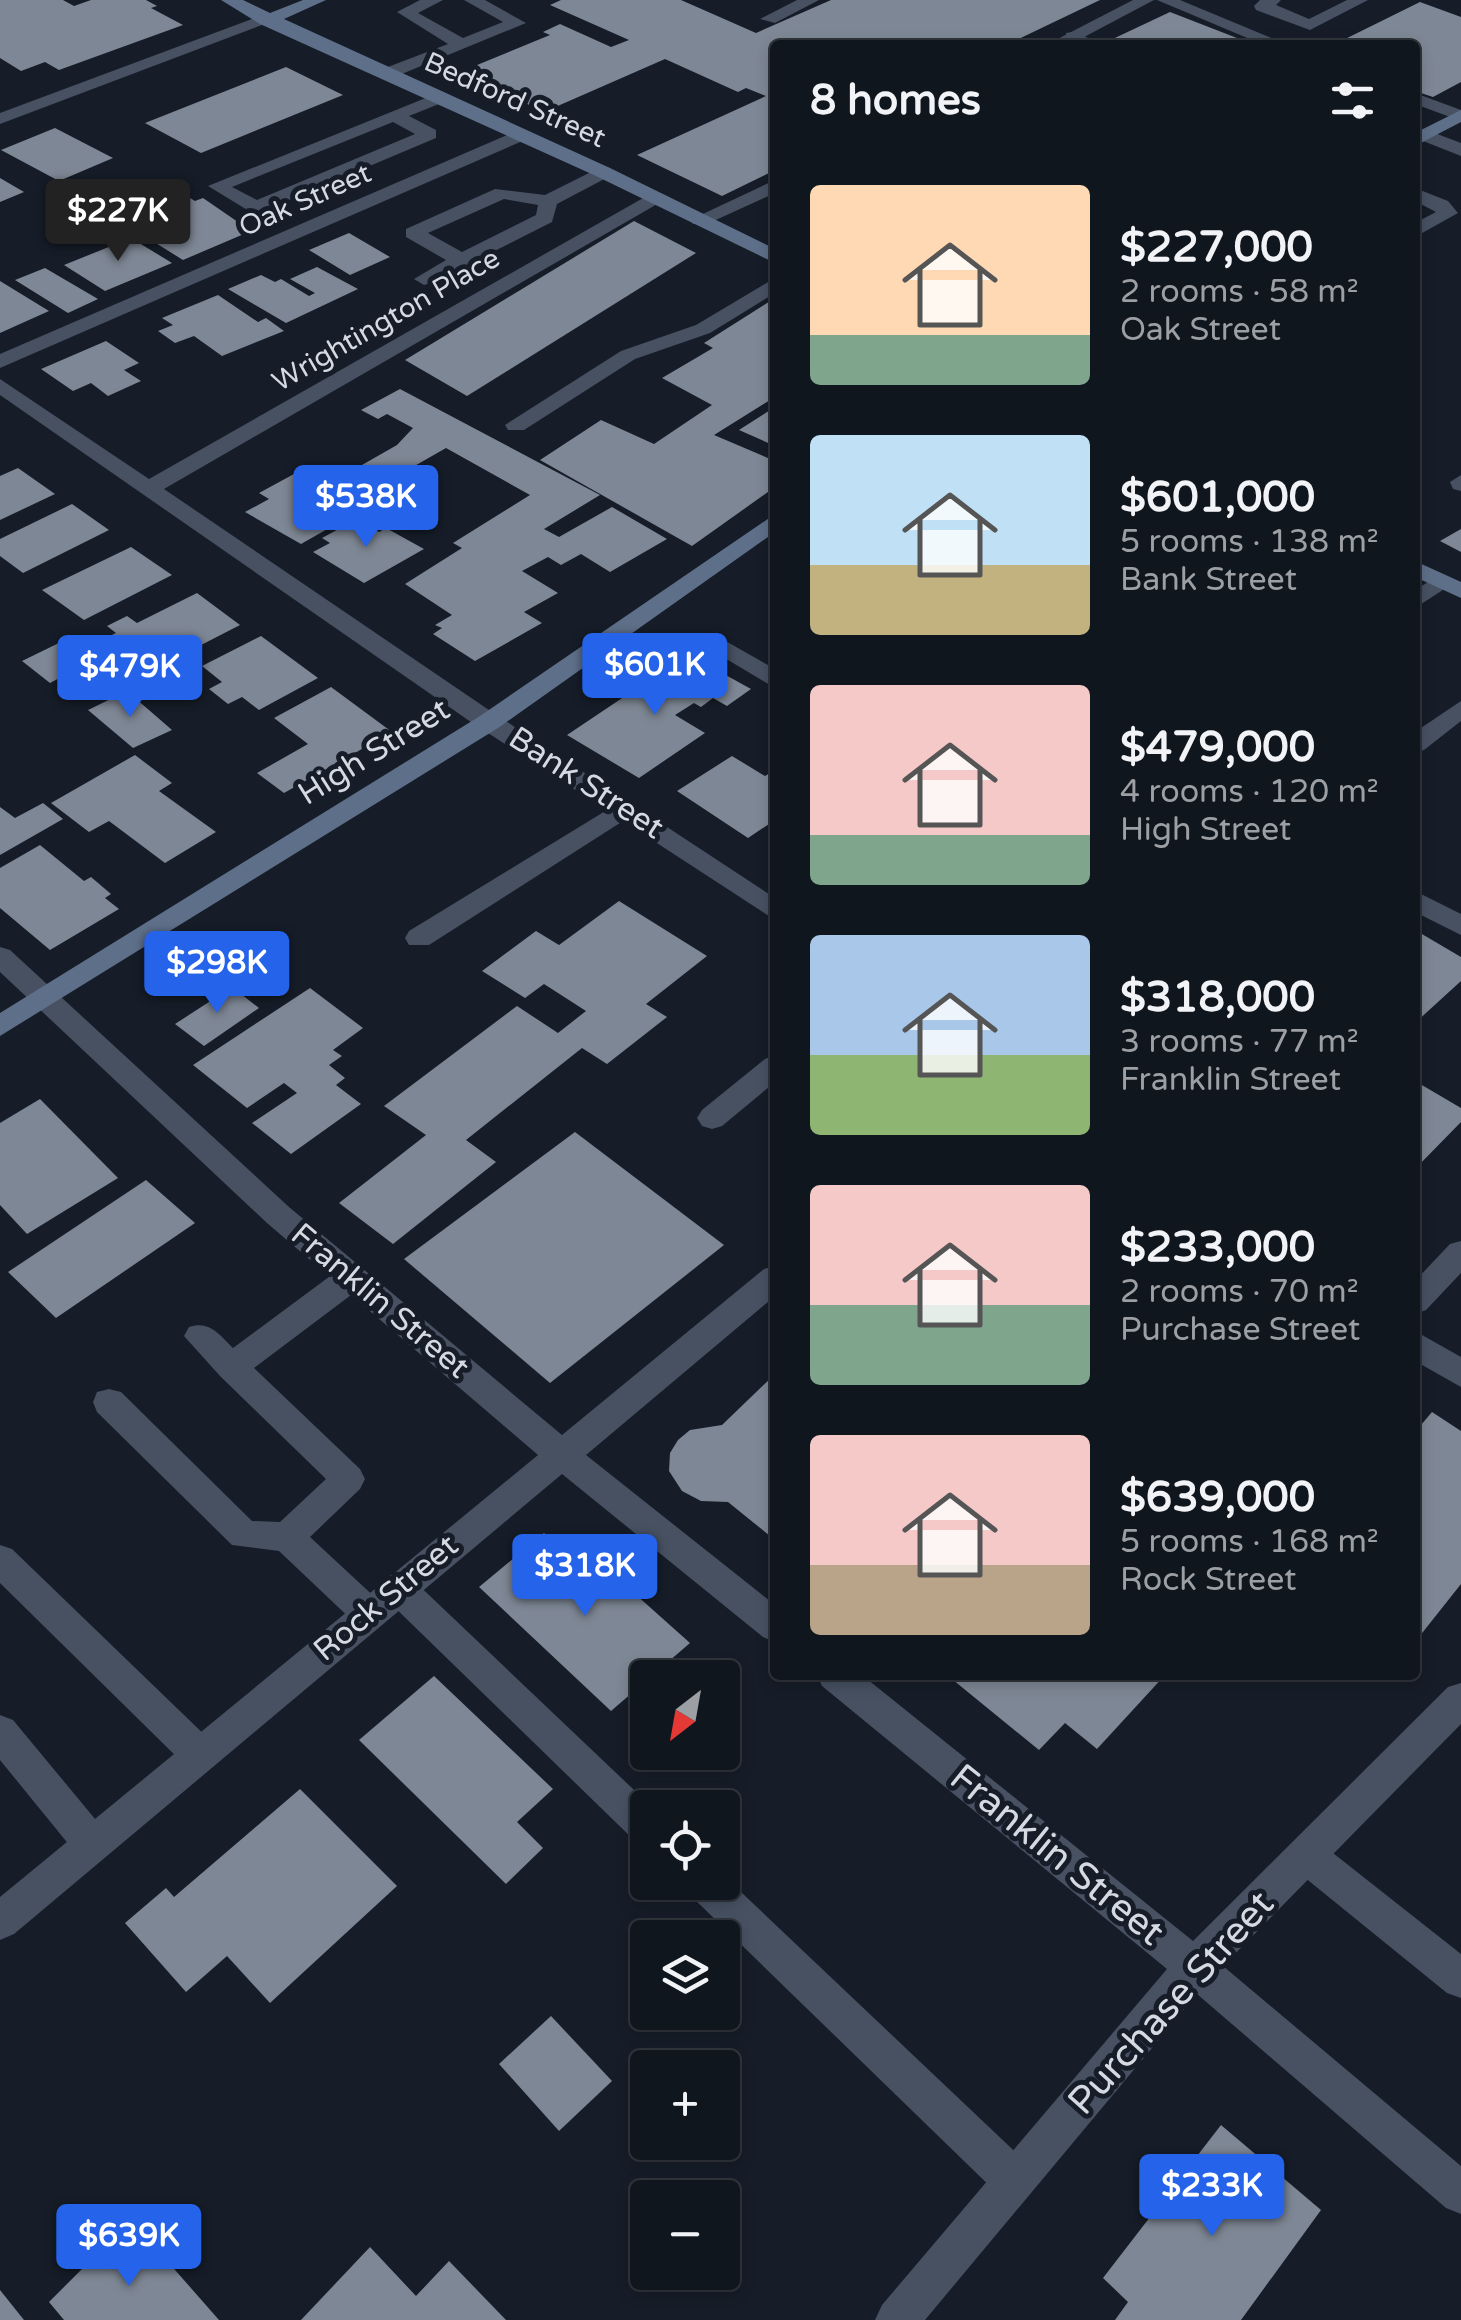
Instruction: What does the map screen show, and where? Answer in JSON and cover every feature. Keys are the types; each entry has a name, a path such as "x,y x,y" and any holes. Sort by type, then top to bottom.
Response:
{"main road":[{"name":"Bedford Street","path":"229,0 603,172 652,200 770,255"},
{"path":"266,20 318,0"},
{"path":"1420,137 1460,115"},
{"name":"High Street","path":"0,1026 489,722 770,525"},
{"path":"1420,570 1451,586"}],"street":[{"path":"435,0 405,12 461,44"},
{"path":"386,74 517,23 472,0"},
{"path":"769,19 811,0"},
{"path":"1066,40 1146,0"},
{"path":"1165,0 1266,40"},
{"path":"1273,0 1262,6 1310,25 1360,0"},
{"path":"0,119 266,20"},
{"path":"393,115 430,134 256,206 217,186 340,136 393,115 438,98"},
{"path":"1420,100 1460,115"},
{"name":"Oak Street","path":"0,362 520,135"},
{"path":"1420,137 1461,150"},
{"path":"461,260 414,233 502,193 548,200 603,172"},
{"path":"700,220 770,188"},
{"path":"1420,196 1441,205 1448,213"},
{"path":"424,279 545,218 548,200"},
{"name":"Wrightington Place","path":"148,489 652,200"},
{"path":"1420,209 1448,213"},
{"path":"1420,229 1448,213"},
{"path":"516,426 628,355 703,329 770,287"},
{"name":"Bank Street","path":"0,385 489,722 625,808 770,908"},
{"path":"1420,598 1451,586"},
{"path":"722,646 770,677"},
{"path":"1420,740 1461,710"},
{"path":"420,938 625,808"},
{"path":"1420,903 1461,926"},
{"name":"Franklin Street","path":"0,957 47,996 280,1216 560,1452 770,1622"},
{"path":"712,1118 770,1070"},
{"path":"1420,1296 1461,1253"},
{"path":"231,1366 352,1277"},
{"name":"Rock Street","path":"0,1921 560,1452 770,1282"},
{"path":"200,1336 348,1479 287,1536"},
{"path":"1420,1347 1461,1374"},
{"path":"110,1402 244,1535 287,1536 368,1613"},
{"path":"0,1560 199,1754"},
{"path":"398,1588 630,1811"},
{"name":"Franklin Street","path":"841,1680 1196,1968 1461,2193"},
{"name":"Purchase Street","path":"897,2320 1196,1968 1461,1699"},
{"path":"0,1732 92,1844"},
{"path":"1306,1855 1461,1979"},
{"path":"723,1900 1014,2180"}],"building":[{"path":"0,0 63,0 74,6 91,0 146,0 157,6 151,8 183,25 59,70 45,62 21,71 0,58"},
{"path":"561,0 681,0 756,33 831,0 1100,0 1016,40 770,40 770,172 722,196 637,155 766,96 746,88 738,92 665,59 544,112 460,72 550,35 543,32 560,24 611,47 629,40 550,5"},
{"path":"1420,2 1461,17 1461,82 1433,97 1420,93 1420,40 1343,40"},
{"path":"1170,12 1242,40 1111,40"},
{"path":"286,67 343,95 201,153 145,123"},
{"path":"55,128 113,158 59,181 1,150"},
{"path":"0,178 24,192 0,202"},
{"path":"170,186 195,201 203,198 251,231 183,260 130,227 153,218 129,203"},
{"path":"634,221 696,253 467,396 405,360"},
{"path":"349,233 390,257 350,275 309,250"},
{"path":"131,238 172,263 105,291 64,265"},
{"path":"317,267 358,289 286,323 228,289 261,275 275,282 281,279 309,296 315,293 290,279"},
{"path":"45,268 98,299 68,313 15,280"},
{"path":"0,281 49,311 0,333"},
{"path":"218,295 258,322 266,318 284,331 222,356 194,336 175,343 158,331 173,325 162,318"},
{"path":"770,301 770,400 714,435 770,459 770,491 692,546 540,460 601,420 654,444 712,405 662,378 713,348 704,343"},
{"path":"106,341 139,363 124,370 141,381 108,396 91,383 73,391 41,369"},
{"path":"400,389 600,495 544,529 559,537 612,507 667,539 610,572 581,554 561,565 548,557 522,571 558,593 524,612 542,623 475,661 433,634 442,628 435,625 452,615 405,584 462,548 453,543 530,495 446,448 362,496 373,503 301,544 245,512 269,499 259,493 294,474 338,499 353,491 334,481 397,445 413,428 387,414 378,419 361,410"},
{"path":"770,410 770,444 739,430"},
{"path":"18,468 55,494 0,520 0,476"},
{"path":"72,504 109,530 23,573 0,556 0,539"},
{"path":"357,519 379,532 386,528 424,549 364,583 313,552 330,543 322,538"},
{"path":"1461,529 1461,552 1440,541"},
{"path":"131,547 172,575 84,620 42,590"},
{"path":"197,593 240,625 137,678 93,644 116,633 107,626 127,616 137,623"},
{"path":"261,636 318,678 259,710 242,697 228,704 209,689 222,682 202,666"},
{"path":"63,641 90,662 50,683 22,661"},
{"path":"679,660 711,679 722,673 751,689 727,706 713,698 701,707 694,703 675,715 705,733 639,778 567,735"},
{"path":"331,687 392,732 284,793 257,773 308,744 274,718"},
{"path":"127,691 172,730 133,748 88,710"},
{"path":"135,755 172,783 159,791 216,832 165,863 109,821 89,832 51,803"},
{"path":"732,756 765,776 770,773 770,823 748,838 677,791"},
{"path":"43,803 63,819 0,855 0,807 15,818"},
{"path":"40,845 84,881 91,877 111,894 105,898 119,909 50,950 0,908 0,868"},
{"path":"619,901 707,956 646,1004 667,1017 607,1064 582,1048 466,1140 496,1162 393,1244 339,1203 426,1135 384,1106 517,1006 558,1033 586,1011 544,984 525,998 482,971 536,931 559,945"},
{"path":"1420,933 1461,957 1461,981 1420,1018"},
{"path":"232,987 259,1008 204,1046 175,1024"},
{"path":"310,988 363,1028 333,1050 342,1056 329,1065 345,1078 336,1085 361,1104 291,1154 252,1123 297,1093 284,1083 247,1108 193,1065"},
{"path":"1420,1084 1461,1108 1461,1122 1420,1164"},
{"path":"40,1099 118,1178 27,1234 0,1205 0,1123"},
{"path":"575,1132 724,1245 550,1383 404,1259"},
{"path":"146,1180 195,1223 56,1318 8,1272"},
{"path":"770,1379 770,1536 728,1502 701,1501 682,1491 669,1471 670,1453 678,1440 690,1430 722,1425"},
{"path":"1432,1412 1461,1431 1461,1584 1420,1636 1420,1426"},
{"path":"544,1533 574,1562 587,1551 690,1643 670,1660 630,1660 630,1695 611,1711 479,1587"},
{"path":"434,1676 553,1789 517,1822 543,1848 506,1884 359,1740"},
{"path":"953,1680 1160,1680 1097,1749 1065,1723 1039,1750"},
{"path":"300,1789 397,1886 270,2003 227,1956 186,1992 125,1923 166,1888 174,1897"},
{"path":"551,2016 612,2081 559,2131 499,2064"},
{"path":"1221,2125 1321,2210 1241,2320 1115,2320 1128,2302 1103,2278"},
{"path":"120,2231 142,2257 154,2246 219,2320 64,2320 49,2302"},
{"path":"370,2247 416,2296 449,2261 506,2320 301,2320"},
{"path":"0,2290 24,2320 0,2320"}]}
